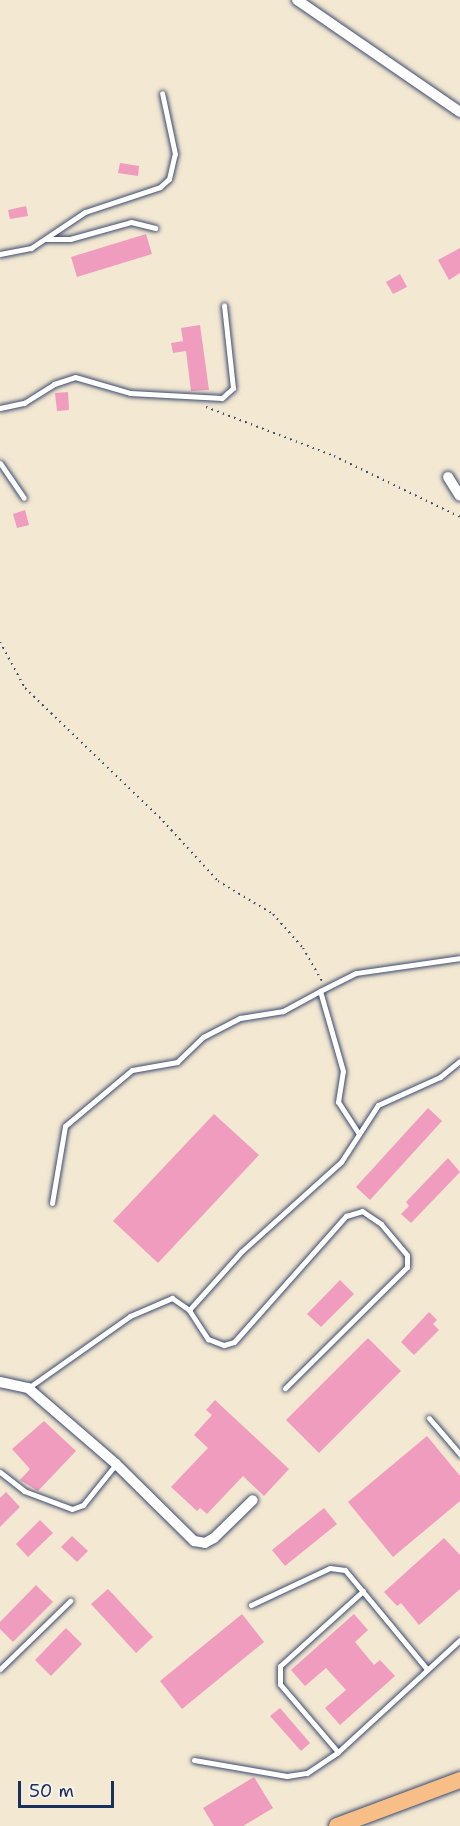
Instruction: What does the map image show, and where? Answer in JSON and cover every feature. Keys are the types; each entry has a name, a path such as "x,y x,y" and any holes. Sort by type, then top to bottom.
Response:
{"main road":[{"path":"337,1826 460,1780"}],"street":[{"path":"297,0 460,112"},
{"path":"448,477 460,496"},
{"path":"0,1382 28,1388 116,1464 194,1541 205,1543 214,1538 253,1500"}],"lane":[{"path":"0,254 31,248 86,212 160,187 169,179 176,154 162,93"},
{"path":"46,239 70,239 131,222 149,224 155,228"},
{"path":"0,408 24,403 54,384 75,377 130,393 222,398 233,388 224,305"},
{"path":"0,463 24,498"},
{"path":"52,1203 65,1126 132,1070 177,1062 203,1037 240,1018 283,1011 356,974 460,958"},
{"path":"320,991 343,1071 338,1102 359,1134"},
{"path":"189,1310 241,1252 342,1162 378,1105 440,1077 460,1061"},
{"path":"28,1388 155,1302 172,1298 189,1310 208,1339 224,1346 234,1342 346,1216 353,1211 371,1216 407,1255 407,1267 285,1388"},
{"path":"429,1418 460,1454"},
{"path":"0,1472 24,1491 72,1509 83,1504 116,1464"},
{"path":"251,1605 330,1568 345,1570 428,1670"},
{"path":"338,1752 280,1684 280,1666 363,1591"},
{"path":"0,1669 70,1601"},
{"path":"194,1760 287,1776 307,1773 338,1752 460,1640"}],"path":[{"path":"203,406 244,425 334,456 460,517"},
{"path":"0,642 25,688 163,821 218,881 273,914 322,977 320,991"}],"building":[{"path":"120,163 139,166 138,176 118,173"},
{"path":"26,206 28,216 10,219 8,210"},
{"path":"146,234 152,254 77,277 71,257"},
{"path":"460,248 460,273 449,280 438,260"},
{"path":"400,274 407,287 393,294 386,282"},
{"path":"200,325 209,390 191,391 186,351 173,353 171,343 183,341 181,328"},
{"path":"68,392 69,410 57,411 55,393"},
{"path":"25,510 29,525 17,528 13,514"},
{"path":"428,1108 442,1121 370,1200 356,1187"},
{"path":"214,1114 259,1155 158,1263 113,1221"},
{"path":"448,1158 460,1172 411,1223 401,1214 409,1206 406,1202"},
{"path":"340,1280 354,1294 321,1327 307,1314"},
{"path":"429,1312 437,1320 433,1324 439,1330 414,1355 401,1342"},
{"path":"368,1338 401,1371 319,1453 286,1420"},
{"path":"215,1400 289,1469 264,1496 243,1476 207,1514 200,1508 197,1511 171,1487 208,1448 194,1435 212,1415 206,1410"},
{"path":"44,1421 76,1451 38,1491 20,1480 30,1469 12,1449"},
{"path":"427,1436 460,1476 460,1501 393,1557 348,1502"},
{"path":"6,1492 20,1507 0,1527 0,1498"},
{"path":"324,1508 337,1524 285,1566 272,1550"},
{"path":"40,1520 53,1533 28,1557 16,1544"},
{"path":"72,1536 88,1551 77,1562 61,1547"},
{"path":"444,1538 460,1555 460,1589 419,1625 401,1603 397,1606 384,1592"},
{"path":"36,1585 53,1602 13,1642 0,1629 0,1622"},
{"path":"108,1589 153,1637 136,1653 91,1604"},
{"path":"242,1614 264,1642 182,1709 160,1681"},
{"path":"354,1614 368,1630 355,1642 374,1665 380,1660 395,1676 340,1725 325,1708 346,1690 326,1668 305,1686 291,1670"},
{"path":"66,1628 82,1644 51,1676 35,1660"},
{"path":"280,1708 310,1743 301,1751 270,1716"},
{"path":"254,1777 273,1808 243,1826 214,1826 203,1808"}]}
